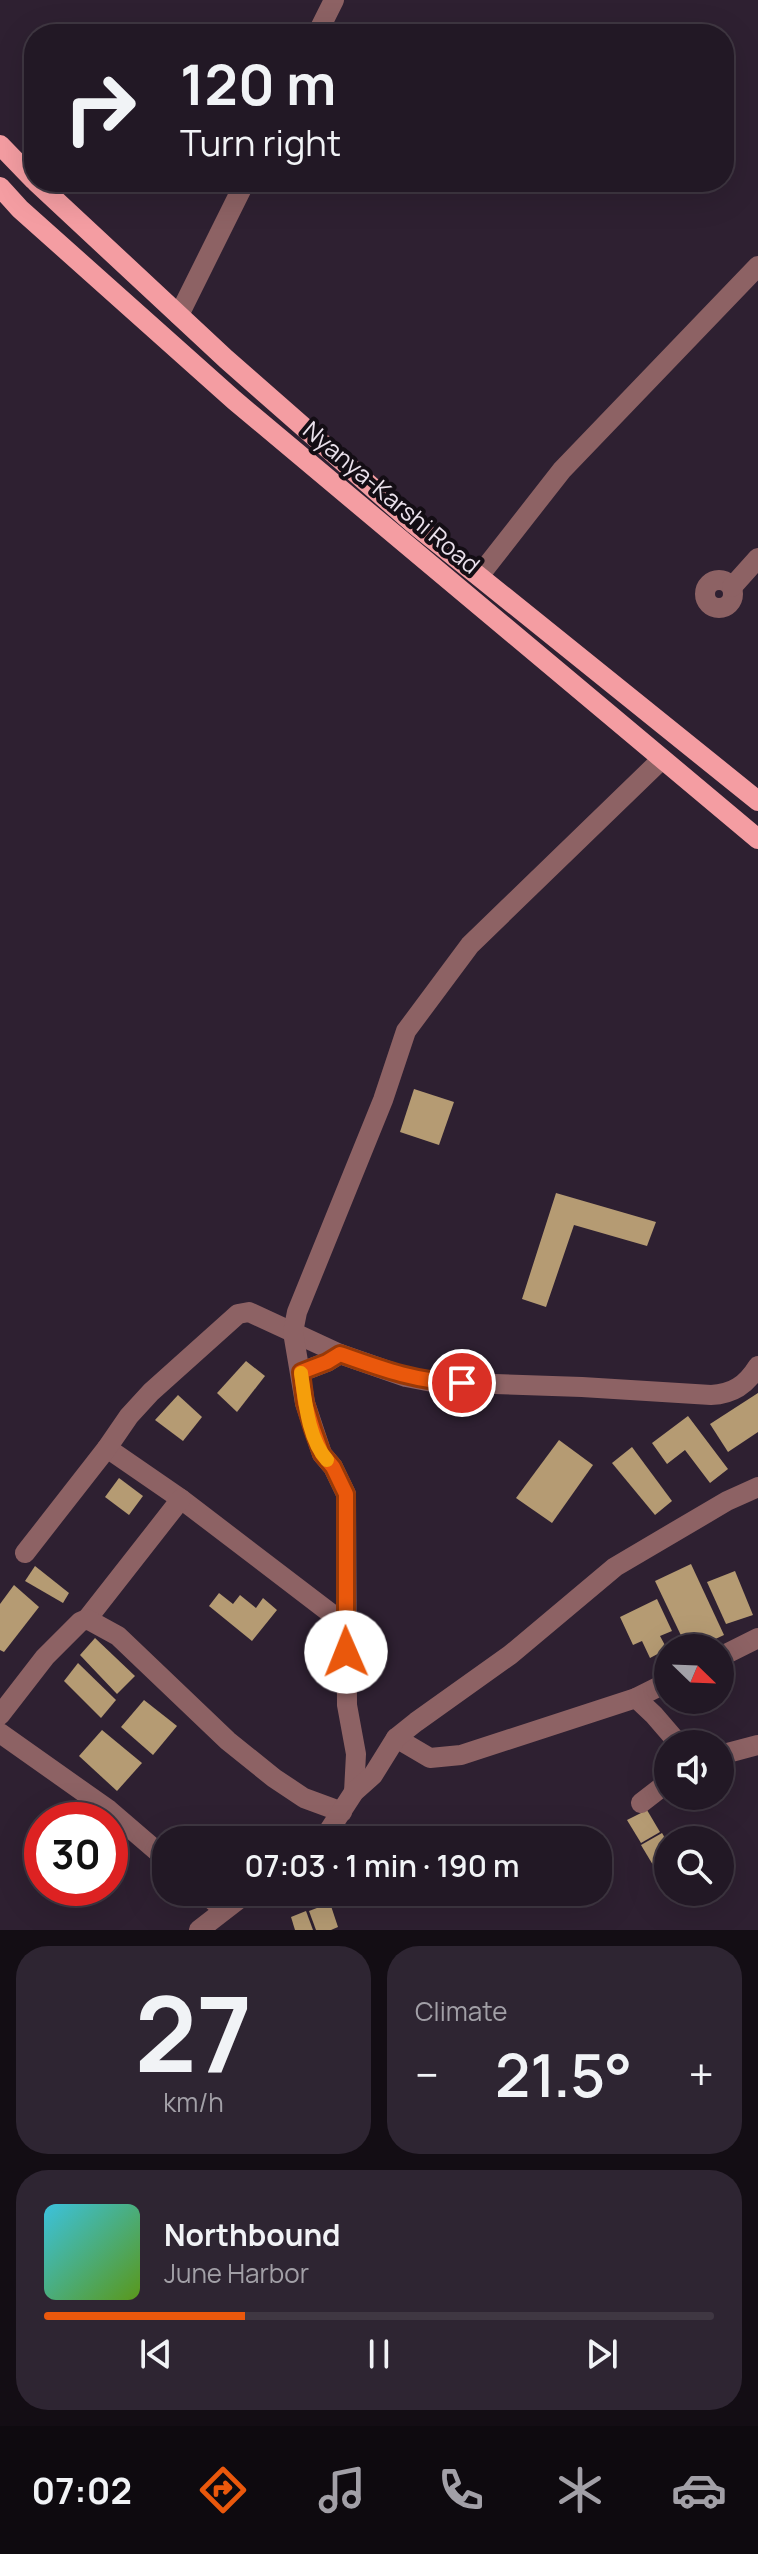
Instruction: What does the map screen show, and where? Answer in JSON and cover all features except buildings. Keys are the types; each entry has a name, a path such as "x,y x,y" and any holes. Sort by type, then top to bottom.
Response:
{"main road":[{"name":"Nyanya-Karshi Road","path":"0,145 24,170"},
{"name":"Nyanya-Karshi Road","path":"0,187 20,209 234,400 758,839"},
{"name":"Nyanya-Karshi Road","path":"47,192 179,315 402,513 758,801"},
{"path":"551,665 567,647"}],"street":[{"path":"322,24 334,0"},
{"path":"179,315 240,192"},
{"path":"479,576 562,470 758,266"},
{"path":"732,587 758,558"},
{"path":"354,1792 356,1754 347,1705 346,1494 333,1467 322,1454 305,1403 293,1332 297,1312 383,1100 406,1031 470,945 662,759"},
{"path":"25,1553 129,1416 151,1392 238,1314 249,1312 340,1354 406,1377 432,1382 711,1395 725,1394 740,1387 751,1378 758,1366"},
{"path":"301,1372 340,1354"},
{"path":"107,1448 181,1499 346,1625"},
{"path":"332,1826 354,1792 373,1775 396,1738 510,1655 615,1567 727,1501 758,1487"},
{"path":"0,1715 45,1657 80,1622 87,1619 181,1499"},
{"path":"87,1619 118,1636 228,1741 274,1778 304,1798 342,1812"},
{"path":"734,1650 758,1638"},
{"path":"396,1738 430,1758 461,1755 636,1698 654,1689"},
{"path":"636,1698 667,1730"},
{"path":"0,1733 109,1810 152,1847"},
{"path":"734,1751 758,1745"},
{"path":"641,1803 654,1793"},
{"path":"219,1906 224,1910"},
{"path":"199,1930 229,1906"}],"slow traffic":[{"path":"301,1373 305,1403 322,1454 327,1460"}],"route":[{"path":"346,1652 346,1494 343,1483 322,1454 305,1403 301,1372 340,1354 406,1377 462,1383"}]}
